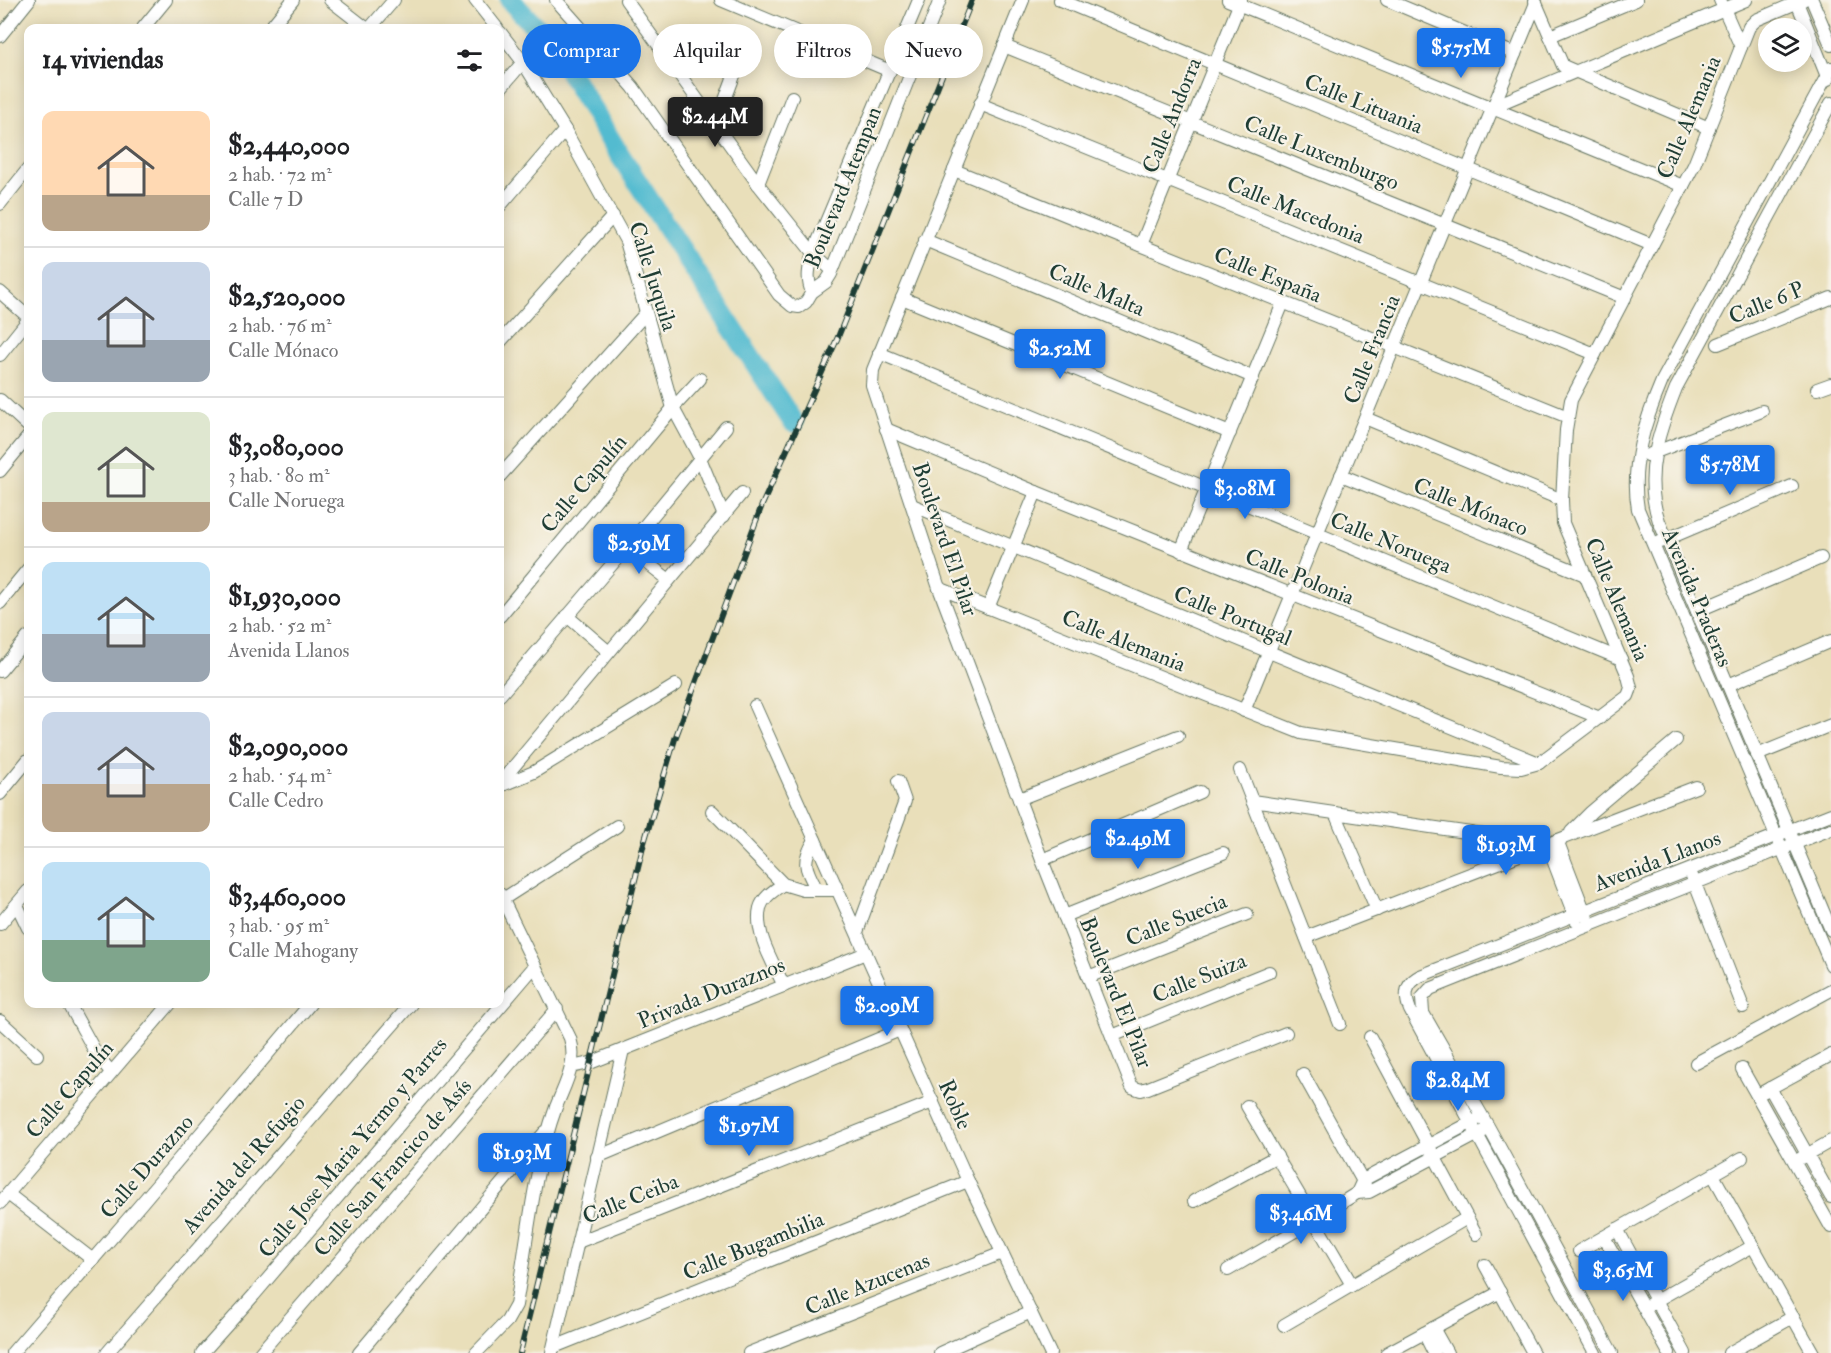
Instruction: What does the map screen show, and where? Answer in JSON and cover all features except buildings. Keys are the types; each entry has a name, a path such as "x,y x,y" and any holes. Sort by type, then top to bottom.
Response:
{"street":[{"path":"0,36 29,0"},
{"path":"146,24 166,0"},
{"path":"273,24 293,0"},
{"path":"330,0 363,24"},
{"path":"372,24 394,0"},
{"name":"Calle Juquila","path":"475,0 491,24"},
{"path":"556,0 633,87 779,295 792,306 799,307 806,302 812,292"},
{"path":"626,0 758,184 813,253 832,270"},
{"path":"721,0 884,68"},
{"name":"Boulevard Atempan","path":"909,24 919,0"},
{"name":"Boulevard Atempan","path":"887,78 813,253 808,275 812,292 826,282 832,270 940,0"},
{"name":"Boulevard El Pilar","path":"1023,0 879,353 873,370 872,385 939,588 1042,860 1130,1083 1136,1089 1148,1088 1286,1033"},
{"name":"Calle Lituania","path":"1060,0 1653,245"},
{"path":"1387,0 1515,54"},
{"path":"1550,36 1636,0"},
{"path":"1493,107 1722,4 1746,0"},
{"path":"1812,0 1831,45"},
{"path":"1236,1 1683,186"},
{"name":"Calle Andorra","path":"1141,245 1215,64 1236,1"},
{"path":"1741,47 1749,27 1756,20 1798,1 1830,76"},
{"name":"Calle Francia","path":"1244,711 1535,2"},
{"name":"Calle Francia","path":"1535,2 1563,66 1574,71"},
{"name":"Calle Alemania","path":"939,588 1279,725 1319,737 1501,767 1521,768 1539,763 1600,718 1630,692 1628,676 1563,523 1562,500 1568,417 1572,400 1683,186 1741,47 1722,4"},
{"name":"Calle Juquila","path":"504,40 522,61"},
{"name":"Calle Luxemburgo","path":"1004,46 1625,298"},
{"path":"504,84 522,63"},
{"path":"1574,71 1709,128"},
{"name":"Avenida Praderas","path":"1830,76 1796,131 1662,381 1649,412 1638,457 1635,492 1638,509 1831,965"},
{"name":"Calle Juquila","path":"533,78 565,130 626,241 673,408 700,458 724,516"},
{"path":"716,124 733,78"},
{"path":"758,184 792,97"},
{"name":"Avenida Praderas","path":"1831,103 1676,388 1658,435 1654,454 1653,504 1831,930"},
{"name":"Calle Macedonia","path":"980,104 1595,354"},
{"path":"504,201 565,130"},
{"path":"1796,131 1810,140"},
{"name":"Calle España","path":"954,170 1568,417"},
{"path":"0,204 24,174"},
{"path":"504,338 613,216"},
{"name":"Calle Malta","path":"925,240 1253,377"},
{"path":"0,292 24,315"},
{"path":"902,298 1230,433"},
{"name":"Calle 6 P","path":"1718,344 1831,298"},
{"path":"1181,551 1284,303"},
{"path":"504,472 645,314"},
{"path":"0,355 24,324"},
{"name":"Calle Noruega","path":"879,353 1621,659"},
{"name":"Calle Capulín","path":"504,611 673,408 700,379"},
{"path":"1817,389 1831,384"},
{"path":"0,400 24,422"},
{"path":"1638,457 1654,454 1762,411"},
{"path":"1365,418 1562,500"},
{"path":"504,689 627,547 726,427"},
{"name":"Calle Polonia","path":"886,429 1181,551 1600,718"},
{"path":"0,471 24,442"},
{"name":"Calle Mónaco","path":"1341,475 1585,575"},
{"path":"1653,544 1792,486"},
{"path":"988,608 1036,492"},
{"path":"504,780 742,493"},
{"name":"Calle Portugal","path":"912,505 1539,763"},
{"path":"627,547 669,580"},
{"path":"1697,611 1821,558"},
{"path":"0,603 24,574"},
{"path":"567,616 609,652"},
{"path":"1728,685 1831,641"},
{"path":"0,671 24,642"},
{"path":"504,783 534,772 676,685"},
{"name":"Roble","path":"755,706 968,1181 1050,1353"},
{"path":"1757,755 1831,724"},
{"path":"1019,799 1178,735"},
{"path":"1252,801 1557,840 1676,740"},
{"path":"0,794 24,765"},
{"path":"1240,770 1340,1024"},
{"path":"857,932 905,801 898,781"},
{"path":"1305,937 1696,787"},
{"path":"1042,860 1200,792"},
{"path":"712,811 783,884 793,888 838,890"},
{"path":"1335,813 1377,910"},
{"name":"Avenida Llanos","path":"1406,994 1408,986 1420,976 1831,814"},
{"path":"504,896 617,826"},
{"name":"Avenida Llanos","path":"1422,998 1430,989 1831,829"},
{"path":"815,840 806,856 807,872 817,890"},
{"path":"1557,840 1585,927"},
{"path":"1064,916 1223,853"},
{"path":"1689,870 1743,1007"},
{"path":"783,884 767,896 760,907 759,923 784,986"},
{"path":"0,924 24,896"},
{"path":"17,905 24,920"},
{"path":"476,1353 512,1314 516,1305 548,1129 571,1068 574,1049 557,1009 504,906"},
{"path":"1811,919 1824,913"},
{"name":"Calle Suecia","path":"1088,977 1247,914"},
{"name":"Privada Duraznos","path":"571,1068 590,1063 866,953"},
{"name":"Calle Jose Maria Yermo y Parres","path":"504,1002 534,967"},
{"name":"Calle Suiza","path":"1112,1036 1269,972"},
{"path":"1696,1063 1831,990"},
{"path":"1595,1353 1410,1010 1406,994 1422,998 1423,1013 1483,1116 1612,1353"},
{"path":"71,1008 97,1055 111,1072"},
{"name":"Calle Capulín","path":"4,1198 167,1008"},
{"name":"Calle Durazno","path":"12,1353 307,1008"},
{"name":"Avenida del Refugio","path":"107,1353 408,1008"},
{"name":"Calle Jose Maria Yermo y Parres","path":"202,1353 499,1008"},
{"name":"Calle San Francico de Asís","path":"260,1353 557,1009"},
{"path":"0,1021 37,1055"},
{"path":"597,1157 900,1030"},
{"path":"1370,1037 1476,1234"},
{"path":"553,1350 623,1050"},
{"path":"1757,1095 1831,1055"},
{"path":"1742,1069 1831,1227"},
{"path":"1303,1074 1363,1180 1363,1192"},
{"path":"1770,1088 1831,1197"},
{"name":"Calle Ceiba","path":"578,1242 933,1102"},
{"path":"1247,1106 1352,1286"},
{"path":"1363,1180 1483,1116"},
{"path":"1228,1270 1363,1192 1489,1128"},
{"path":"359,1353 548,1129"},
{"path":"1794,1162 1831,1141"},
{"path":"1194,1201 1277,1156"},
{"path":"1579,1251 1742,1158"},
{"path":"1713,1175 1813,1353"},
{"name":"Calle Bugambilia","path":"553,1350 968,1181"},
{"path":"4,1198 93,1260"},
{"path":"1284,1325 1467,1218"},
{"path":"1617,1229 1685,1353"},
{"path":"1604,1236 1669,1353"},
{"path":"1644,1307 1753,1246"},
{"name":"Calle Azucenas","path":"749,1353 1002,1253"},
{"path":"1485,1265 1533,1353"},
{"path":"1387,1353 1500,1292"},
{"path":"940,1353 1031,1312"},
{"path":"1729,1353 1793,1317"},
{"path":"1428,1331 1434,1353"},
{"path":"1428,1331 1447,1353"}],"waterway":[{"path":"510,0 555,48 616,149 793,422"}],"railway":[{"path":"520,1353 644,843 675,739 762,505 838,337 972,0"}]}
